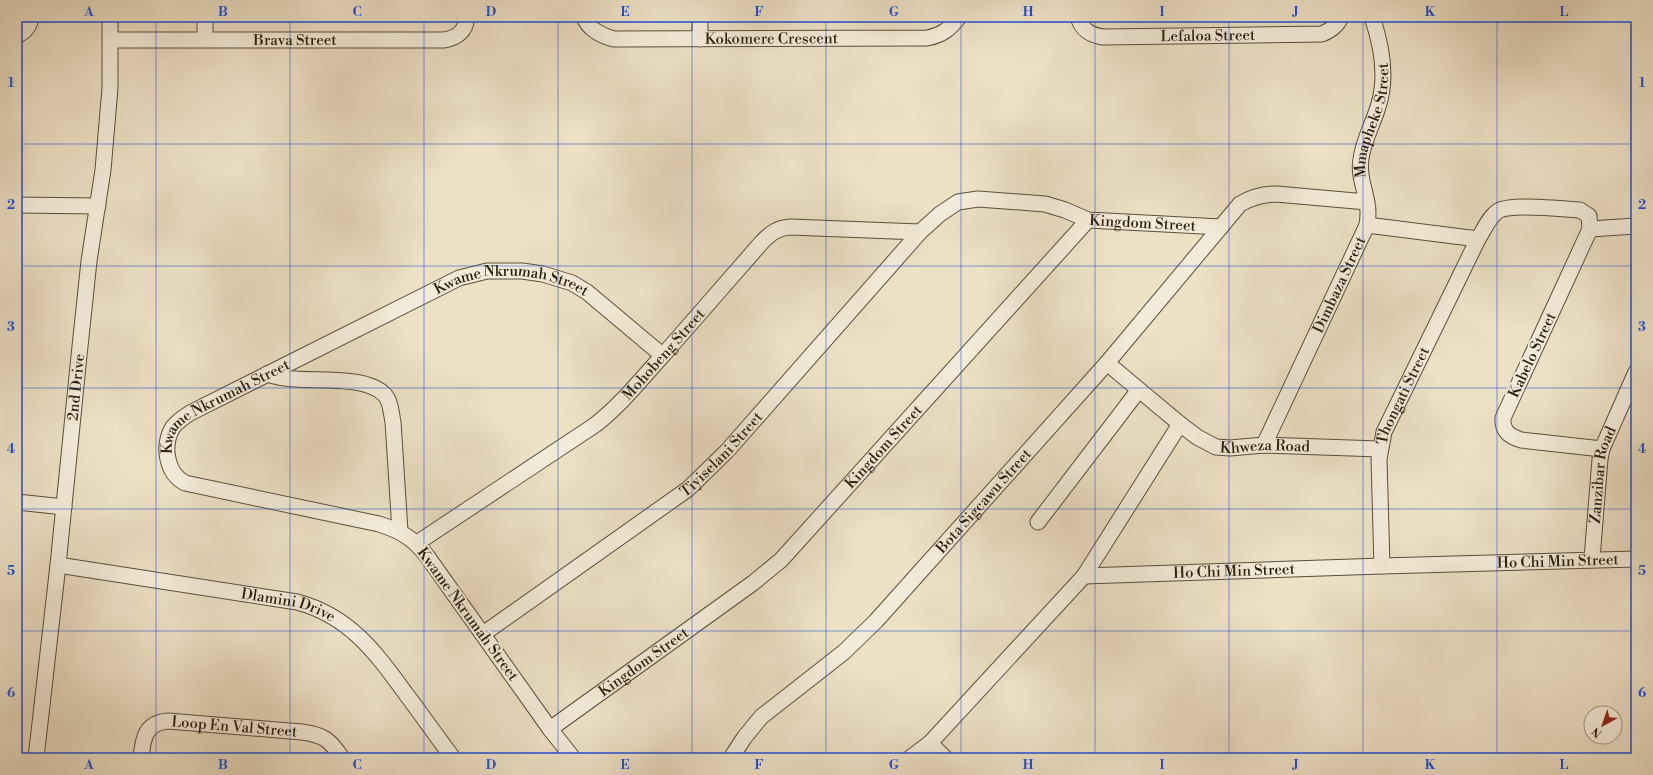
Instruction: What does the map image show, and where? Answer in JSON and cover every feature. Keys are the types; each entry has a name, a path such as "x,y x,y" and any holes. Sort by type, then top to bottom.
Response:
{"street":[{"path":"17,36 25,32 29,26 31,17"},
{"name":"2nd Drive","path":"36,758 58,565 89,261 103,170 110,88 110,17"},
{"path":"204,17 205,39"},
{"name":"Brava Street","path":"111,40 444,40 458,35 464,29 466,17"},
{"name":"Kokomere Crescent","path":"584,17 587,23 597,32 605,37 614,39 927,38 937,36 944,32 950,28 959,17"},
{"path":"700,17 700,39"},
{"name":"Lefaloa Street","path":"1078,17 1083,28 1088,33 1094,36 1103,37 1322,34 1335,26 1341,17"},
{"name":"Mmapheke Street","path":"1367,225 1367,202 1361,183 1360,160 1363,147 1379,105 1383,87 1384,67 1372,17"},
{"name":"Bota Sigcawu Street","path":"731,758 744,738 762,717 844,652 876,621 1107,363 1240,204 1251,197 1263,194 1367,202"},
{"name":"Tiyiselani Street","path":"483,634 688,489 736,442 920,232 950,207 958,202 967,200 1045,204 1065,210 1088,220"},
{"path":"17,205 98,206"},
{"name":"Thongati Street","path":"1382,566 1379,473 1380,449 1384,432 1390,416 1478,239 1497,211 1509,208 1583,211 1589,216 1590,229"},
{"name":"Kingdom Street","path":"550,728 746,588 781,560 1088,220 1221,227"},
{"name":"Dimbaza Street","path":"1264,446 1367,225 1478,239"},
{"path":"1590,229 1636,226"},
{"name":"Mohobeng Street","path":"418,544 595,425 625,399 762,242 774,231 781,228 790,227 920,232"},
{"name":"Kabelo Street","path":"1590,229 1503,418 1502,425 1509,435 1521,440 1602,449"},
{"name":"Kwame Nkrumah Street","path":"573,758 418,544 400,531 379,524 191,485 176,477 170,466 167,451 171,431 178,421 190,413 267,374 459,278 487,271 532,272 554,276 572,282 587,292 662,355"},
{"name":"Khweza Road","path":"1107,363 1138,391 1197,438 1216,447 1230,448 1264,446 1380,449"},
{"name":"Zanzibar Road","path":"1592,559 1598,473 1602,449 1636,372"},
{"path":"267,374 294,379 354,382 367,385 386,396 390,406 393,422 400,531"},
{"path":"1038,522 1138,391"},
{"path":"910,758 930,743 1084,576 1180,424"},
{"path":"17,502 64,507"},
{"name":"Ho Chi Min Street","path":"1084,576 1592,559 1636,559"},
{"name":"Dlamini Drive","path":"58,565 297,602 320,609 352,630 374,650 453,758"},
{"name":"Loop En Val Street","path":"141,758 142,742 148,731 155,724 168,721 310,733 318,735 329,741 342,758"},
{"path":"930,743 945,758"}]}
